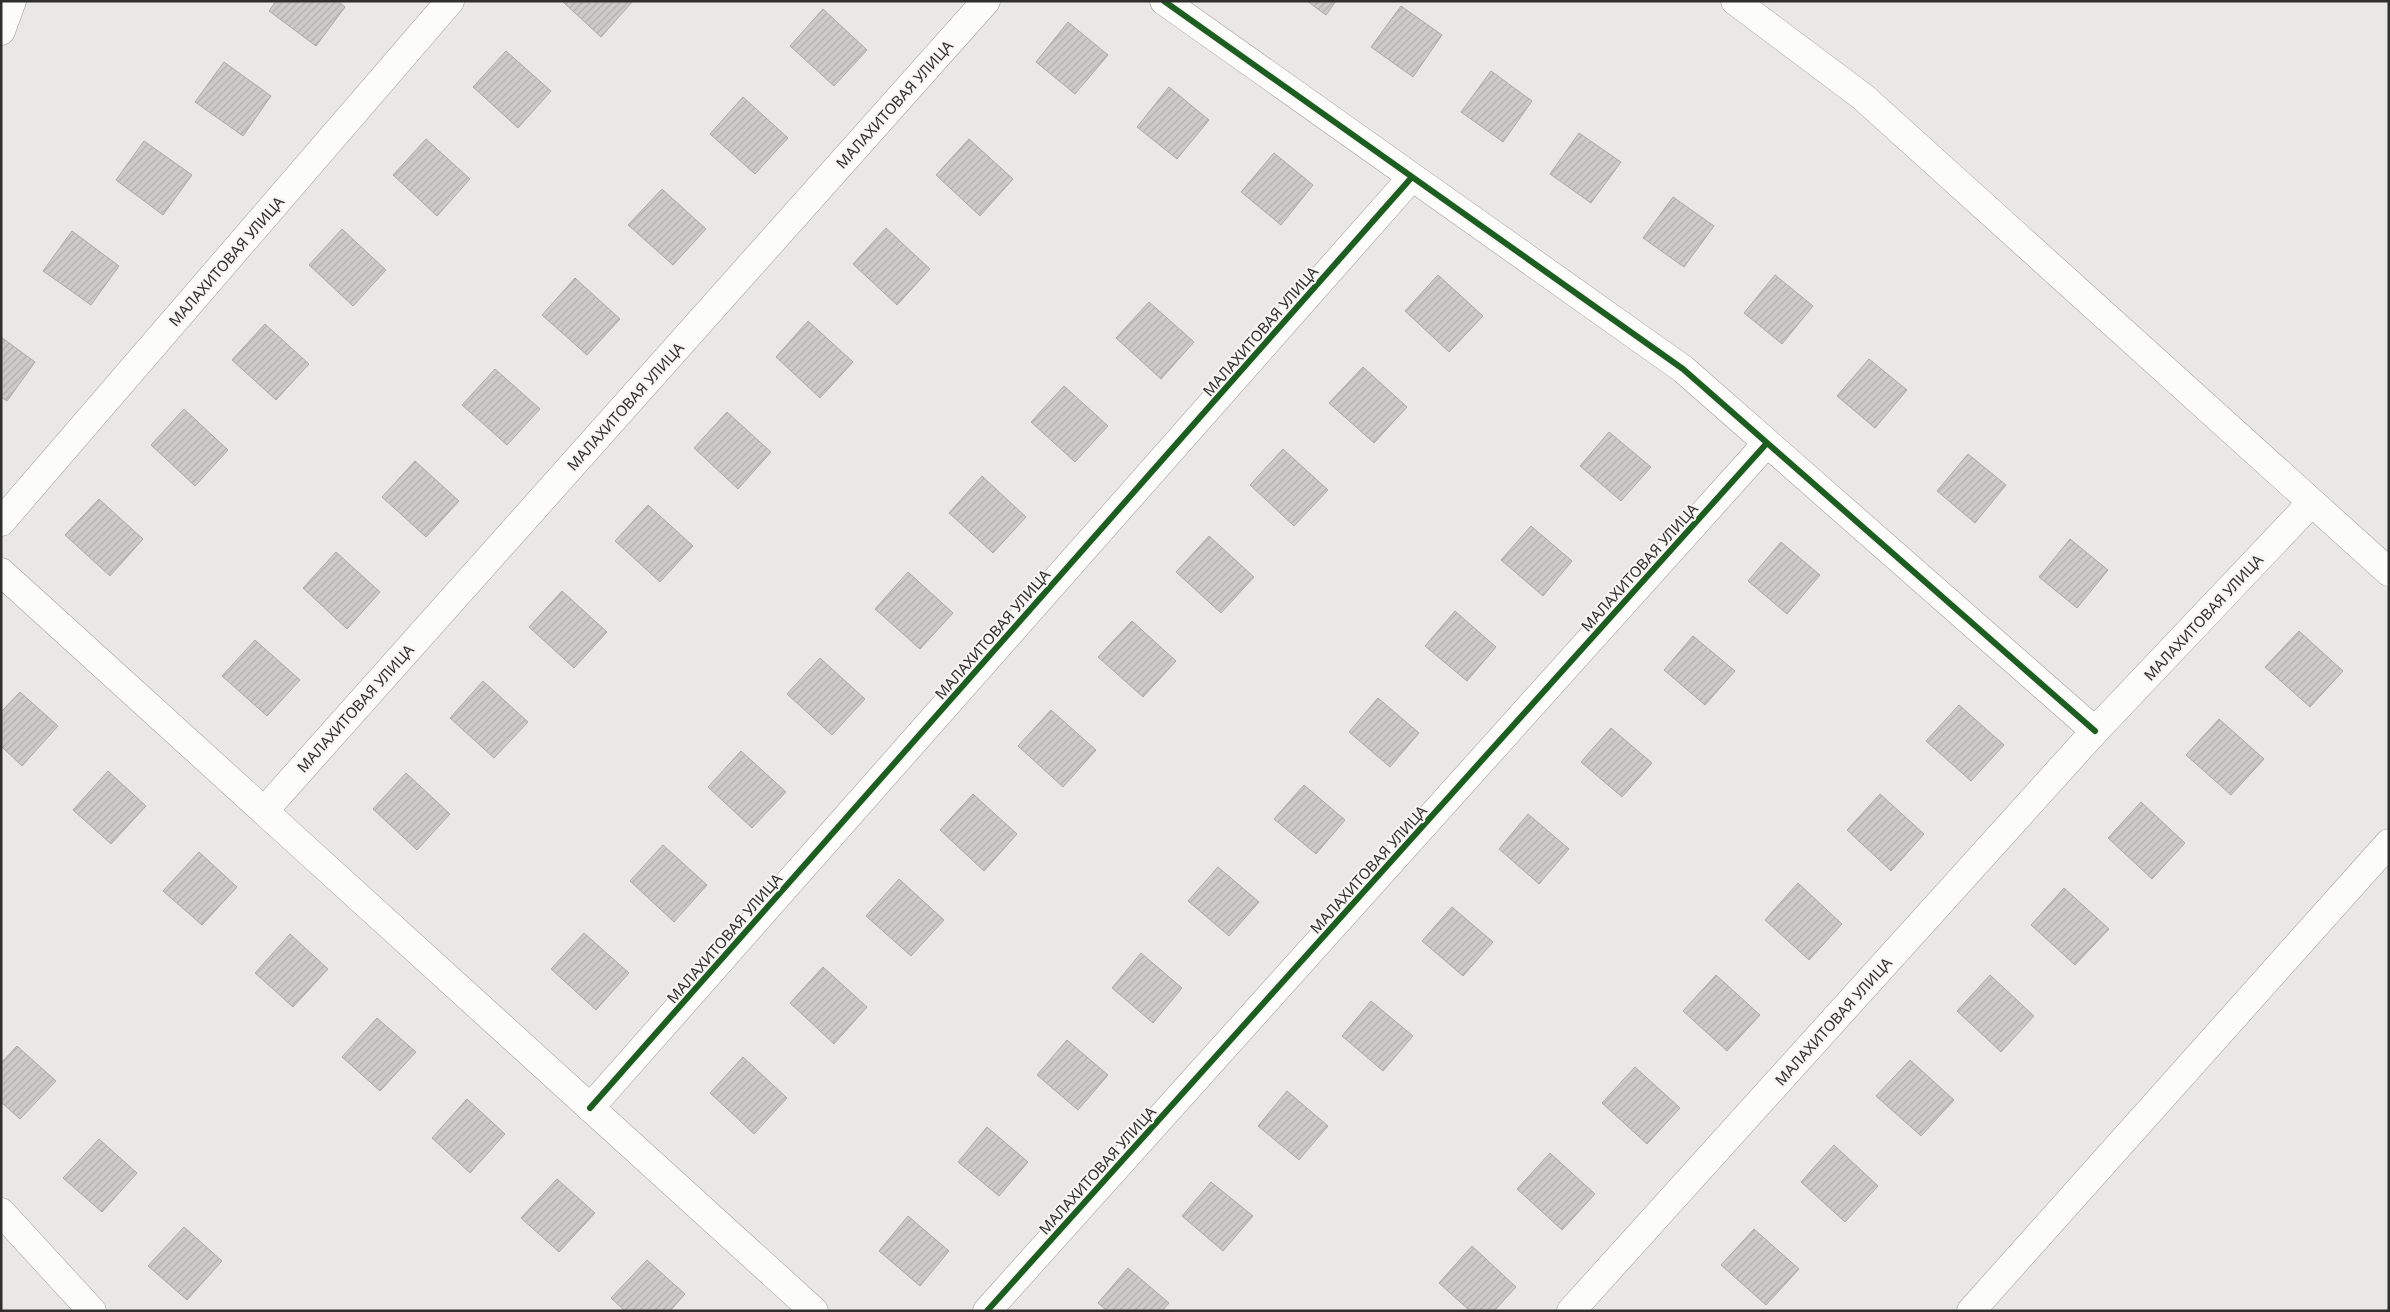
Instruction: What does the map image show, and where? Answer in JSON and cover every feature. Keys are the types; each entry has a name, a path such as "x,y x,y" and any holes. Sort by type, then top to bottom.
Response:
{"street":[{"path":"1,31 12,1"},
{"name":"МАЛАХИТОВАЯ УЛИЦА","path":"1,522 450,1"},
{"name":"МАЛАХИТОВАЯ УЛИЦА","path":"264,811 986,1"},
{"path":"1164,1 1683,369 2095,731"},
{"path":"1735,1 1863,97 2389,572"},
{"name":"МАЛАХИТОВАЯ УЛИЦА","path":"590,1108 1412,177"},
{"name":"МАЛАХИТОВАЯ УЛИЦА","path":"987,1311 1767,443"},
{"name":"МАЛАХИТОВАЯ УЛИЦА","path":"1571,1311 2095,731 2312,503"},
{"path":"1,572 814,1311"},
{"path":"1971,1311 2389,843"},
{"path":"1,1212 92,1311"}],"building":[{"path":"276,1 338,1 345,7 316,46 269,11"},
{"path":"562,1 633,1 601,37"},
{"path":"1307,1 1336,1 1326,15"},
{"path":"1401,6 1442,35 1413,77 1371,47"},
{"path":"823,9 867,50 834,86 790,46"},
{"path":"1068,22 1108,55 1075,94 1036,62"},
{"path":"506,51 551,91 518,128 473,87"},
{"path":"224,62 271,96 243,136 195,102"},
{"path":"1491,71 1532,101 1503,142 1461,112"},
{"path":"1169,87 1209,120 1177,159 1137,127"},
{"path":"743,97 788,138 755,174 710,134"},
{"path":"1579,133 1621,162 1591,203 1550,174"},
{"path":"426,139 470,179 437,216 393,175"},
{"path":"969,139 1013,179 980,216 936,175"},
{"path":"144,141 192,175 163,215 116,180"},
{"path":"1274,153 1313,185 1281,225 1241,192"},
{"path":"662,189 706,229 673,265 628,225"},
{"path":"1673,197 1714,226 1684,267 1643,238"},
{"path":"886,228 930,269 897,305 853,264"},
{"path":"342,229 386,270 353,306 309,265"},
{"path":"72,231 119,266 91,305 43,271"},
{"path":"1438,275 1483,316 1449,352 1405,311"},
{"path":"1775,275 1813,306 1782,344 1744,313"},
{"path":"575,278 620,319 587,355 542,315"},
{"path":"1149,302 1194,342 1161,379 1116,338"},
{"path":"808,321 853,362 820,398 776,357"},
{"path":"265,324 309,364 276,400 232,360"},
{"path":"1,337 35,362 7,401 1,397"},
{"path":"1869,359 1907,390 1875,428 1837,396"},
{"path":"1363,367 1407,407 1374,443 1329,403"},
{"path":"495,369 540,409 507,445 462,405"},
{"path":"1064,386 1108,426 1075,462 1031,422"},
{"path":"184,409 228,450 195,486 151,445"},
{"path":"727,412 771,452 738,489 694,448"},
{"path":"1609,432 1651,467 1621,501 1580,466"},
{"path":"1283,449 1328,490 1294,526 1250,485"},
{"path":"1968,454 2006,485 1975,523 1937,491"},
{"path":"415,461 459,501 426,537 382,497"},
{"path":"982,476 1026,517 993,553 949,513"},
{"path":"99,499 143,539 110,576 65,535"},
{"path":"648,505 693,546 660,582 615,541"},
{"path":"1531,526 1572,561 1543,596 1501,560"},
{"path":"1209,536 1254,577 1221,613 1176,572"},
{"path":"2070,539 2108,570 2077,608 2039,577"},
{"path":"1781,542 1820,575 1787,614 1748,581"},
{"path":"336,552 380,592 347,629 303,588"},
{"path":"908,572 953,613 920,649 875,609"},
{"path":"562,591 607,632 574,668 529,627"},
{"path":"1455,611 1496,647 1467,681 1425,646"},
{"path":"1132,621 1176,661 1143,697 1098,657"},
{"path":"2299,631 2343,671 2310,707 2265,667"},
{"path":"1693,636 1735,671 1705,705 1664,670"},
{"path":"255,640 300,680 267,716 222,676"},
{"path":"820,658 865,699 832,735 787,694"},
{"path":"483,681 528,722 494,758 450,718"},
{"path":"20,692 58,726 22,766 1,746 1,712"},
{"path":"1378,698 1419,733 1390,767 1349,732"},
{"path":"1959,705 2004,745 1971,781 1926,741"},
{"path":"1051,710 1096,750 1063,787 1018,746"},
{"path":"2219,719 2264,759 2231,795 2186,755"},
{"path":"1611,728 1652,763 1622,797 1581,762"},
{"path":"741,751 786,792 752,828 708,787"},
{"path":"108,771 146,806 111,844 73,810"},
{"path":"406,773 450,814 417,850 373,809"},
{"path":"1304,785 1345,820 1316,854 1274,819"},
{"path":"973,794 1017,834 984,871 940,830"},
{"path":"1880,794 1924,834 1891,871 1847,830"},
{"path":"2141,802 2185,843 2152,879 2108,838"},
{"path":"1528,814 1569,849 1539,884 1499,849"},
{"path":"663,845 707,885 674,922 630,881"},
{"path":"199,852 237,887 202,925 163,891"},
{"path":"1218,867 1259,902 1229,936 1188,901"},
{"path":"899,879 944,920 911,956 866,916"},
{"path":"1798,883 1842,924 1809,960 1765,920"},
{"path":"2064,888 2109,929 2075,965 2031,925"},
{"path":"1452,907 1493,942 1463,976 1422,941"},
{"path":"584,933 629,973 596,1010 551,969"},
{"path":"290,934 328,969 293,1007 255,973"},
{"path":"1141,953 1182,988 1153,1023 1112,988"},
{"path":"823,967 867,1007 834,1044 790,1003"},
{"path":"1716,975 1760,1015 1727,1051 1683,1011"},
{"path":"1990,975 2034,1016 2001,1052 1957,1011"},
{"path":"1371,1001 1413,1036 1383,1071 1342,1036"},
{"path":"377,1018 416,1052 380,1091 342,1057"},
{"path":"1067,1040 1108,1075 1078,1110 1037,1075"},
{"path":"17,1046 56,1081 20,1119 1,1102 1,1063"},
{"path":"743,1057 787,1098 754,1134 710,1093"},
{"path":"1910,1060 1954,1100 1921,1136 1876,1096"},
{"path":"1635,1067 1680,1108 1647,1144 1602,1103"},
{"path":"1287,1091 1328,1126 1299,1160 1258,1126"},
{"path":"467,1099 505,1134 470,1173 432,1138"},
{"path":"987,1127 1028,1162 999,1196 958,1162"},
{"path":"99,1139 137,1173 102,1212 63,1178"},
{"path":"1834,1145 1878,1186 1845,1222 1801,1182"},
{"path":"1550,1153 1595,1194 1562,1230 1517,1189"},
{"path":"557,1179 595,1213 559,1252 521,1218"},
{"path":"1211,1182 1253,1216 1223,1251 1182,1216"},
{"path":"908,1216 949,1251 920,1286 879,1251"},
{"path":"184,1227 222,1261 187,1300 148,1266"},
{"path":"1754,1229 1799,1269 1766,1305 1721,1265"},
{"path":"1472,1246 1516,1287 1494,1311 1470,1311 1439,1283"},
{"path":"647,1260 685,1294 670,1311 625,1311 611,1298"},
{"path":"1128,1268 1169,1303 1162,1311 1107,1311 1098,1303"}],"cycle path":[{"path":"1164,1 1683,369 2095,731"},
{"path":"590,1108 1412,177"},
{"path":"987,1311 1767,443"}]}
